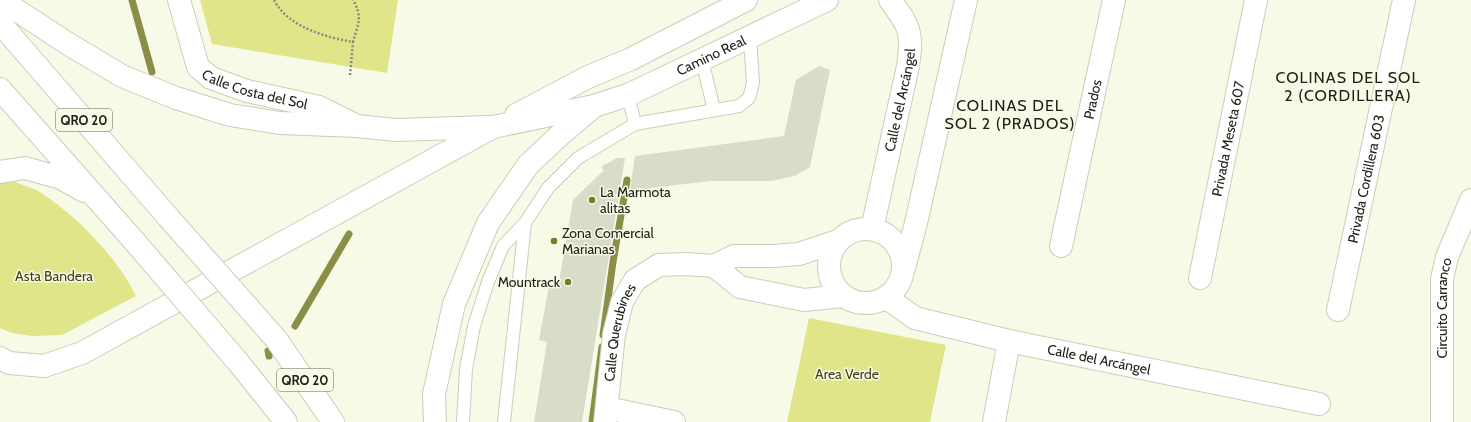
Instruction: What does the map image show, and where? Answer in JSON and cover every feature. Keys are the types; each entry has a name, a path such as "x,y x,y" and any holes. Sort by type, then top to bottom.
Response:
{"main road":[{"path":"1,0 70,45 122,76 176,98 230,115 280,123 357,126 396,130 493,126"},
{"name":"Calle Costa del Sol","path":"178,0 198,66 211,78 247,91 319,107 357,126"},
{"path":"0,358 9,363 44,366 82,353 493,126 588,77 631,59 746,0"},
{"name":"Camino Real","path":"493,126 594,106 637,91 827,0"},
{"name":"Calle del Arcángel","path":"872,229 908,66 912,41 908,28 890,0"},
{"path":"838,241 833,250 829,269 836,288 843,296 853,301 865,304 876,303 887,298 895,290 901,280 916,223 966,0"},
{"name":"Prados","path":"1061,246 1114,0"},
{"name":"Privada Meseta 607","path":"1200,278 1256,0"},
{"name":"Privada Cordillera 603","path":"1338,310 1404,0"},
{"name":"QRO 20","path":"0,23 276,339 333,422"},
{"path":"631,59 637,91"},
{"name":"QRO 20","path":"0,89 135,242 238,362 286,422"},
{"path":"435,422 434,394 454,304 488,223 528,165 594,106"},
{"path":"0,172 25,168 61,178 96,198"},
{"name":"Circuito Carranco","path":"1442,422 1442,279 1447,257 1471,200"},
{"path":"843,296 804,300 740,287 714,266 734,256 799,254 838,241 854,231 872,229 887,235 899,247 904,268"},
{"name":"Calle Querubines","path":"606,415 614,334 622,302 635,280 659,265 686,264 714,266"},
{"name":"Calle del Arcángel","path":"887,298 915,318 1009,341 1319,404"},
{"path":"994,422 1009,341"},
{"path":"606,415 674,422"}],"lane":[{"path":"463,422 466,369 474,326 488,282 503,246 526,223 548,188 578,158 635,124 739,106 749,98 752,83 750,37"},
{"path":"702,60 714,110"},
{"path":"635,124 637,91"},
{"path":"504,422 526,223"}],"path":[{"path":"274,0 292,20 310,31 330,38 353,42"},
{"path":"350,75 353,42 359,19 359,10 353,0"}],"green space":[{"path":"200,0 398,0 387,73 212,44"},
{"name":"Asta Bandera","path":"9,180 40,192 82,225 107,252 128,281 136,296 62,335 32,336 12,333 0,328 0,183"},
{"name":"Area Verde","path":"809,318 946,345 930,422 787,422"}],"building":[{"path":"819,66 830,70 810,167 795,176 771,181 710,181 651,188 629,197 635,156 784,136 796,80"},
{"path":"617,158 625,158 582,422 534,422 547,342 539,340 549,286 558,288 573,200 603,171 602,166"}],"waterway":[{"path":"132,0 152,72"},
{"path":"603,335 613,262 627,180"},
{"path":"295,326 349,234"},
{"path":"592,422 602,347"},
{"path":"268,351 269,356"}],"place":[{"name":"La Marmota alitas","path":"592,200"},
{"name":"Zona Comercial Marianas","path":"554,241"},
{"name":"Mountrack","path":"568,282"}],"district":[{"name":"COLINAS DEL SOL 2 (CORDILLERA)","path":"1348,86"},
{"name":"COLINAS DEL SOL 2 (PRADOS)","path":"1010,114"}]}
